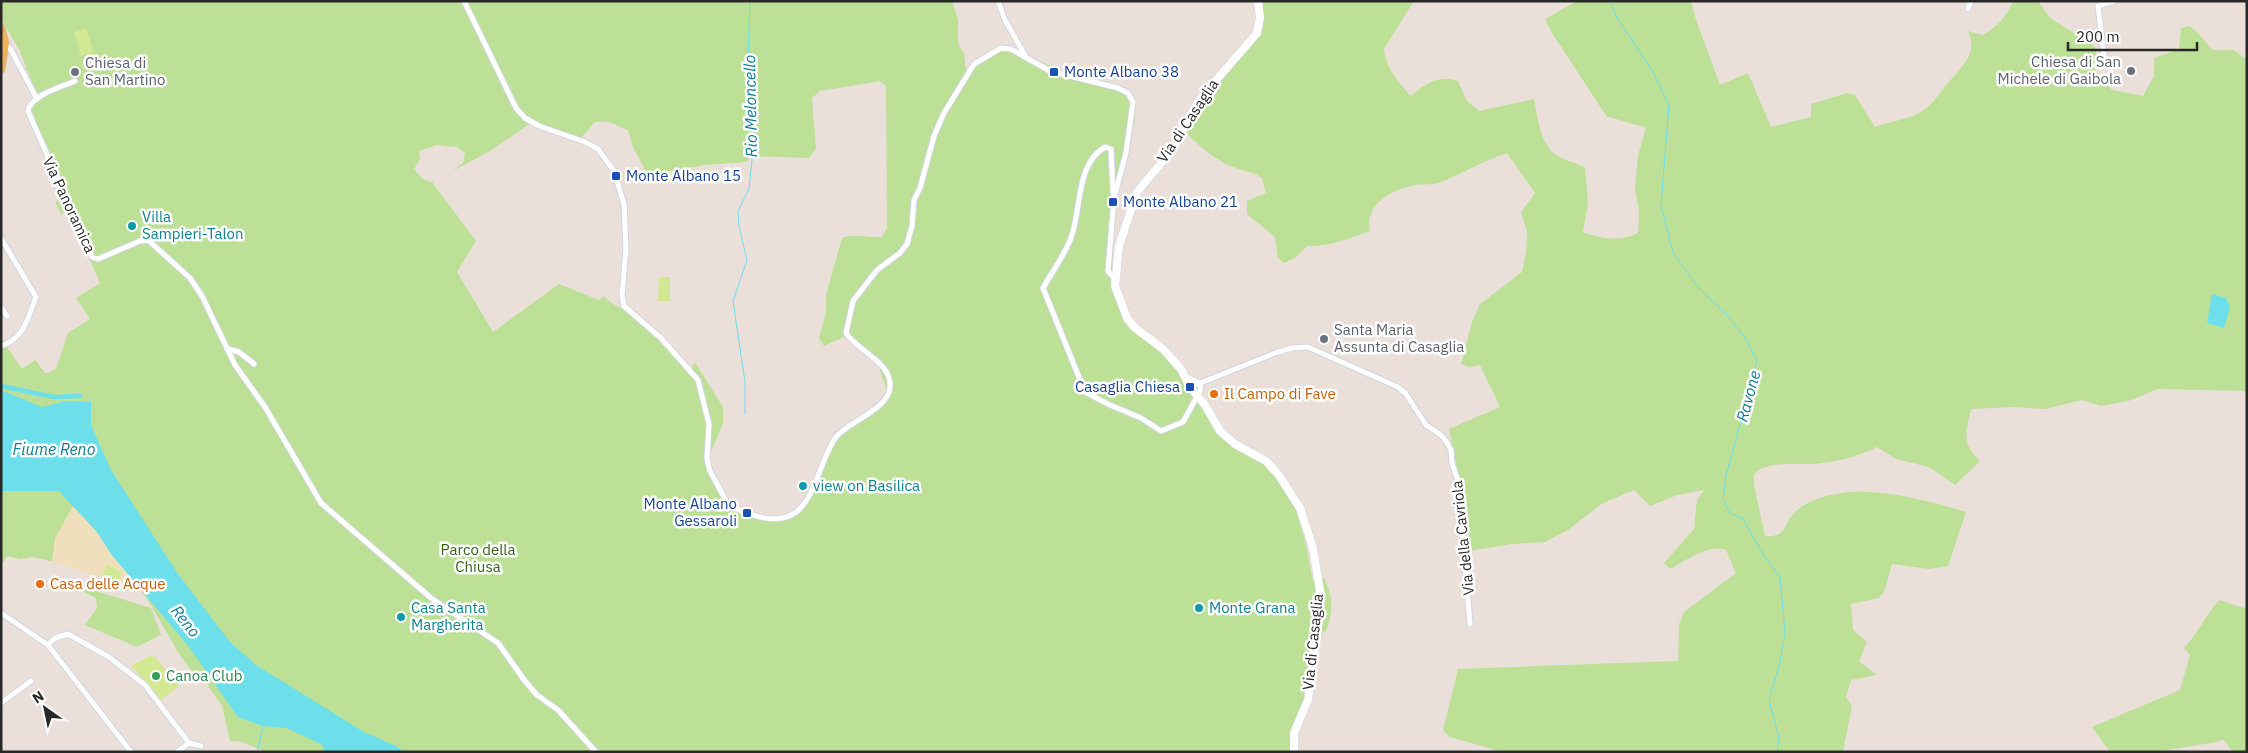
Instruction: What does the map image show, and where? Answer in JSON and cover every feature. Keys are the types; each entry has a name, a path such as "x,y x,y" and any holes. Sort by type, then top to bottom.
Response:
{"main road":[{"path":"1,28 3,43 1,69"}],"street":[{"path":"464,1 516,108 525,118 539,126 585,142 598,149 614,171 624,204 626,248 622,295 626,308 661,338 698,380 709,424 707,459 710,471 726,503 747,513 773,520 785,518 795,513 807,498 836,437 846,427 876,408 889,394 890,382 885,371 875,359 850,339 846,333 846,325 853,301 866,283 877,270 900,253 907,244 912,226 914,200 920,188 934,136 944,113 974,64 1001,48 1011,49 1050,71 1118,88 1128,93 1133,102 1126,153 1114,198"},
{"path":"998,1 1012,34 1027,59"},
{"name":"Via di Casaglia","path":"1258,1 1260,18 1257,33 1199,100 1172,150 1137,192 1119,246 1115,286 1127,318 1134,327 1164,349 1184,375 1190,387 1220,430 1236,444 1266,461 1278,474 1300,508 1313,548 1320,592 1319,617 1308,700 1294,733 1294,752"},
{"path":"1968,9 1971,1"},
{"path":"2093,1 2098,6 2104,56 2101,60"},
{"path":"2098,6 2114,1"},
{"path":"3,43 15,56 37,99 75,81"},
{"name":"Via Panoramica","path":"37,99 30,105 28,113 92,257 98,259 140,241 148,240 190,278 202,296 228,349 252,391 265,407 321,503 431,598 498,643 525,681 537,694 558,710 596,752"},
{"path":"1115,279 1108,271 1114,198 1111,149 1106,147 1099,151 1084,177 1071,237 1042,288 1045,298 1080,383 1087,394 1140,418 1161,431 1183,422 1196,395 1200,391 1201,384 1184,375"},
{"path":"1,238 36,296 18,336 10,343 1,346"},
{"path":"1,307 7,316"},
{"name":"Via della Cavriola","path":"1190,387 1278,352 1292,348 1308,347 1398,387 1406,394 1426,425 1441,435 1451,450 1452,463 1458,480 1470,624"},
{"path":"228,349 239,352 254,364"},
{"path":"1,613 48,646 132,752"},
{"path":"48,646 55,638 68,634 109,656 145,685 189,743 201,746"},
{"path":"1,703 31,681"},
{"path":"177,752 189,743"}],"green space":[{"name":"Parco della Chiusa","path":"1,1 952,1 958,20 958,43 964,54 966,70 997,48 1001,49 1006,46 1073,76 1125,92 1135,120 1119,173 1109,239 1113,278 1134,331 1155,339 1231,438 1273,463 1292,497 1305,540 1313,581 1317,578 1324,578 1330,592 1331,611 1326,631 1314,636 1314,669 1292,744 1296,752 266,752 242,742 230,741 222,706 207,684 189,668 142,592 119,589 90,570 33,557 20,559 7,556 1,566 1,349 7,347 22,369 35,360 45,373 56,369 68,333 90,319 76,298 100,283 68,211 61,214 55,202 63,198 29,110 38,99 20,51 1,19","holes":["880,81 886,86 887,228 882,237 857,236 842,238 826,295 826,313 819,338 824,346 846,336 848,326 850,341 875,356 887,391 870,414 835,435 799,512 783,519 753,515 726,502 708,458 723,424 723,407 695,362 689,371 651,331 604,296 599,300 559,284 493,332 457,272 476,241 432,182 439,178 431,182 423,179 414,169 420,159 419,151 436,145 457,147 465,153 463,163 451,172 490,151 531,123 579,140 595,122 609,122 628,130 633,147 648,175 705,165 746,162 751,156 809,158 816,148 812,98 820,91"]},
{"path":"1256,1 1414,1 1384,49 1387,62 1402,86 1411,96 1433,81 1451,79 1458,81 1467,101 1479,111 1534,99 1541,133 1549,148 1562,158 1585,168 1588,203 1583,232 1610,238 1625,238 1638,233 1639,212 1635,188 1638,156 1646,127 1607,117 1552,33 1545,19 1577,1 1691,1 1720,85 1748,73 1771,127 1811,117 1811,104 1847,93 1855,95 1875,127 1921,112 1934,101 1967,60 1971,47 1968,31 1982,35 1992,29 2008,12 2013,1 2038,1 2050,18 2094,46 2097,55 2094,68 2112,90 2143,96 2154,76 2154,58 2179,49 2181,28 2189,26 2213,50 2234,50 2247,60 2247,391 2157,389 2132,400 2101,406 2082,400 2046,409 2014,407 1971,409 1966,437 1967,443 1980,461 1955,485 1929,467 1896,459 1877,447 1862,454 1838,460 1814,464 1774,465 1754,474 1754,485 1765,536 1778,535 1784,529 1791,516 1807,503 1851,492 1871,492 1911,497 1966,512 1948,566 1929,569 1892,564 1885,590 1879,598 1851,604 1853,630 1867,642 1859,661 1877,675 1851,680 1846,697 1852,706 1843,752 1503,752 1450,737 1443,730 1458,669 1678,661 1679,624 1684,612 1736,573 1726,550 1719,549 1704,551 1670,569 1664,563 1694,529 1697,500 1704,490 1677,495 1650,506 1634,490 1603,503 1568,530 1545,542 1512,544 1468,551 1465,510 1449,429 1500,407 1480,365 1469,367 1461,364 1472,322 1480,304 1522,272 1527,232 1521,212 1535,193 1507,153 1438,183 1415,185 1397,190 1375,206 1369,221 1370,231 1331,244 1307,246 1295,258 1284,263 1278,258 1275,237 1247,214 1247,201 1266,193 1262,178 1219,160 1199,146 1182,129 1212,80 1258,27"},
{"path":"86,28 94,52 81,56 74,32"},
{"path":"659,277 670,277 670,301 658,301"},
{"path":"106,565 122,571 118,581 102,576"},
{"path":"86,588 151,608 161,635 137,647 85,625 97,608 96,598 84,592"},
{"path":"2219,600 2247,609 2247,752 2233,752 2223,739 2217,742 2154,752 2110,752 2092,727 2180,690 2190,655 2184,648"},
{"name":"Canoa Club","path":"149,656 155,657 179,686 161,700 131,666"}],"sand":[{"path":"73,506 97,532 142,592 52,562 55,538"}],"water":[{"path":"2212,294 2226,298 2230,307 2224,328 2207,323"},
{"name":"Fiume Reno","path":"1,390 42,407 66,401 91,402 91,425 111,470 178,574 230,642 256,665 364,732 396,746 404,752 325,752 321,744 286,728 263,726 238,717 189,647 111,554 97,532 59,491 1,491"}],"waterway":[{"name":"Rio Meloncello","path":"745,414 745,382 733,301 747,260 739,226 738,211 749,189 754,140 748,61 750,1"},
{"name":"Ravone","path":"1610,1 1617,18 1653,72 1669,105 1661,205 1673,253 1697,286 1729,317 1746,339 1757,361 1726,476 1723,500 1730,513 1743,519 1763,554 1780,578 1785,632 1780,662 1769,700 1779,737 1777,752"},
{"path":"1,386 54,397 80,396"},
{"path":"257,752 263,726"}],"place":[{"name":"Chiesa di San Michele di Gaibola","path":"2131,71"},
{"name":"Chiesa di San Martino","path":"75,72"},
{"name":"Monte Albano 38","path":"1054,72"},
{"name":"Monte Albano 15","path":"616,176"},
{"name":"Monte Albano 21","path":"1113,202"},
{"name":"Villa Sampieri-Talon","path":"132,226"},
{"name":"Santa Maria Assunta di Casaglia","path":"1324,339"},
{"name":"Casaglia Chiesa","path":"1190,387"},
{"name":"Il Campo di Fave","path":"1214,394"},
{"name":"view on Basilica","path":"803,486"},
{"name":"Monte Albano Gessaroli","path":"747,513"},
{"name":"Casa delle Acque","path":"40,584"},
{"name":"Monte Grana","path":"1199,608"},
{"name":"Casa Santa Margherita","path":"401,617"},
{"name":"Canoa Club","path":"156,676"}],"water label":[{"name":"Reno","path":"186,621"}]}
